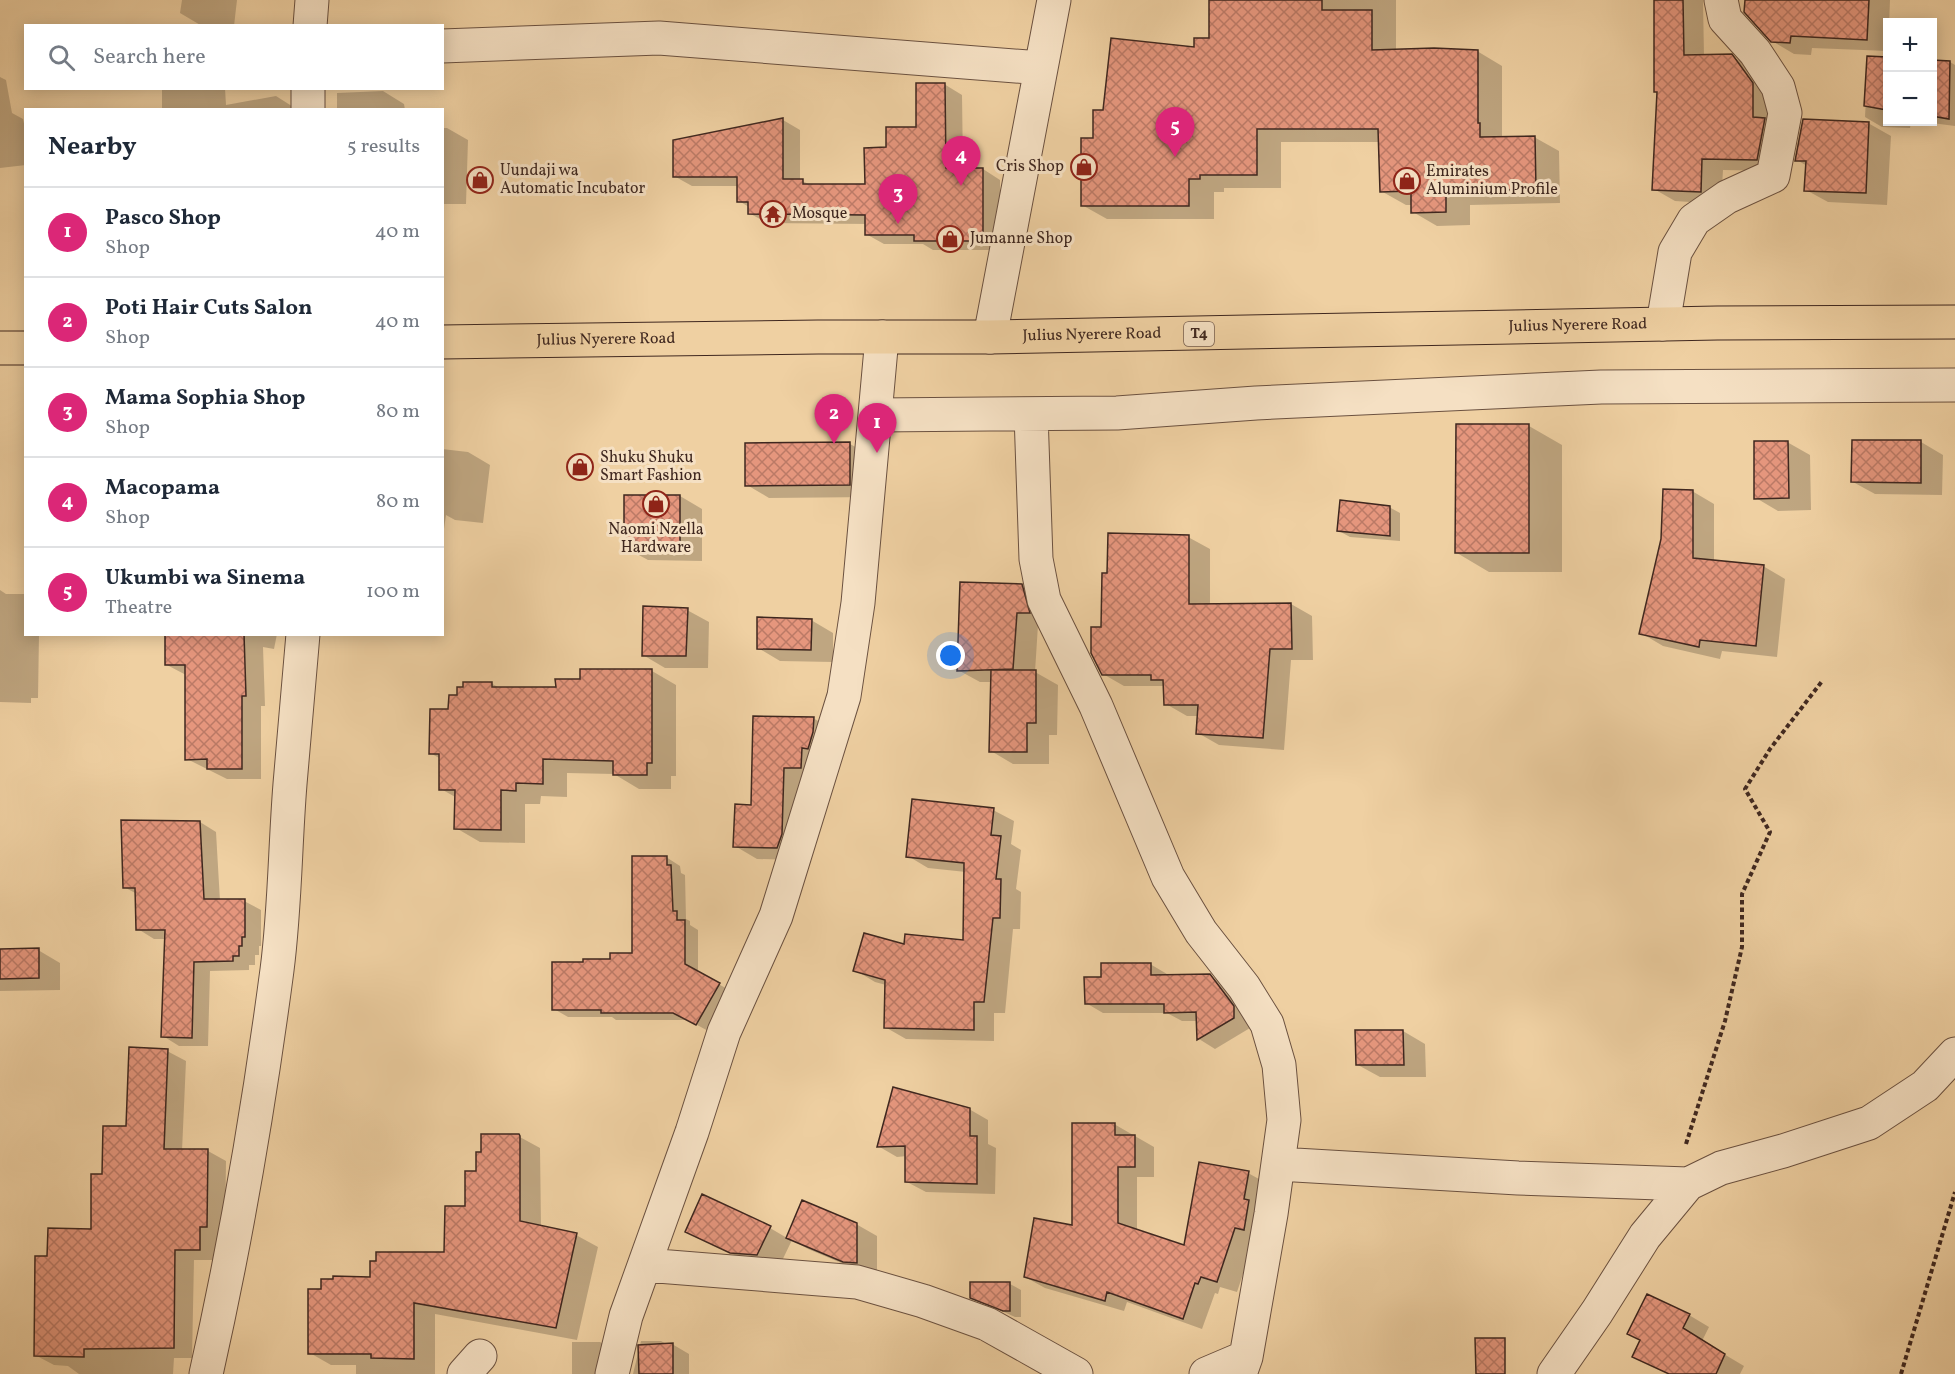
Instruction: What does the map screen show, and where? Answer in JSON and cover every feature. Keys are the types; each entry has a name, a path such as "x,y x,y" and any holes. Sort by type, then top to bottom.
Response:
{"highway":[{"name":"Julius Nyerere Road","path":"444,342 990,337 1663,324 1955,322"},
{"path":"0,348 24,348"}],"street":[{"path":"310,24 312,0"},
{"path":"990,337 1054,0"},
{"path":"1663,324 1675,252 1694,220 1727,197 1773,176 1781,143 1785,113 1778,87 1755,52 1725,19 1721,0"},
{"path":"444,46 659,38 1041,69"},
{"path":"308,90 308,108"},
{"path":"612,1374 626,1316 724,1032 776,916 844,696 858,603 882,337"},
{"path":"876,415 1117,413 1256,403 1600,387 1955,385"},
{"path":"1031,414 1036,559 1044,600 1096,706 1168,877 1201,932 1244,987 1267,1024 1279,1065 1284,1120 1243,1365 1206,1374"},
{"path":"206,1374 231,1251 277,970 285,896 290,786 303,636"},
{"path":"1554,1374 1646,1236 1688,1184 1721,1168 1869,1123 1925,1086 1955,1054"},
{"path":"1278,1164 1518,1178 1688,1184"},
{"path":"645,1265 857,1282 923,1301 987,1324 1076,1374"}],"path":[{"path":"1688,1184 1685,1145 1725,1021 1742,946 1742,894 1770,832 1745,789 1770,749 1823,680"},
{"path":"1901,1374 1955,1192"}],"building":[{"path":"1209,0 1322,0 1322,10 1372,10 1372,50 1434,48 1478,50 1480,137 1535,136 1536,189 1446,192 1446,212 1411,213 1411,191 1380,192 1378,129 1257,129 1257,175 1200,175 1200,179 1189,179 1189,206 1081,206 1081,138 1093,138 1093,110 1103,110 1111,38 1194,47 1194,38 1209,38"},
{"path":"1654,0 1683,0 1684,55 1732,54 1753,83 1753,117 1765,118 1757,160 1702,159 1701,192 1652,190 1657,92 1654,92"},
{"path":"1745,0 1869,0 1867,40 1791,36 1790,43 1771,42 1744,12"},
{"path":"1867,56 1883,57 1883,109 1864,106"},
{"path":"1937,60 1950,61 1949,119 1937,117"},
{"path":"916,83 945,83 946,168 983,168 983,241 914,241 914,235 865,235 865,215 748,214 748,202 737,202 737,177 673,177 673,140 783,118 783,179 803,179 803,184 865,184 864,148 886,147 886,127 916,127"},
{"path":"1803,119 1869,122 1866,193 1804,191 1806,161 1795,161"},
{"path":"1456,424 1529,424 1529,553 1455,553"},
{"path":"1852,440 1921,440 1921,483 1851,482"},
{"path":"1754,441 1788,441 1789,498 1754,499"},
{"path":"850,442 850,485 745,486 745,443"},
{"path":"1663,489 1693,490 1693,558 1764,565 1756,646 1700,640 1699,647 1639,634 1661,539"},
{"path":"624,495 680,495 680,549 624,548"},
{"path":"1340,500 1390,506 1390,536 1337,531"},
{"path":"1108,533 1189,535 1189,604 1291,603 1292,649 1270,649 1263,738 1196,734 1198,705 1164,705 1163,680 1151,680 1151,675 1102,675 1091,653 1091,627 1101,627 1102,573 1107,573"},
{"path":"960,582 1022,584 1030,613 1017,613 1013,669 957,671"},
{"path":"643,606 688,608 686,656 642,656"},
{"path":"757,617 812,619 811,650 757,649"},
{"path":"165,636 244,636 246,696 242,696 242,769 207,769 207,759 185,760 185,665 165,665"},
{"path":"580,669 652,669 652,763 647,763 647,775 613,775 613,761 543,759 543,784 516,783 516,791 501,790 501,830 454,829 455,790 439,790 439,754 429,754 430,709 448,709 449,695 457,695 457,687 463,687 463,682 492,682 492,687 556,687 555,679 580,679"},
{"path":"991,670 1036,670 1036,723 1027,723 1027,752 989,752"},
{"path":"753,716 814,717 808,749 802,748 801,768 784,768 782,834 777,848 733,847 735,804 751,805"},
{"path":"912,799 994,808 991,835 1001,836 996,879 1001,879 1000,918 993,918 984,1002 974,1002 974,1030 884,1028 885,980 853,971 864,933 904,944 905,934 963,940 964,863 906,857"},
{"path":"121,820 200,821 204,899 245,899 245,937 242,937 242,946 239,946 239,956 233,956 233,961 194,962 192,1038 161,1037 165,930 136,930 135,888 123,888"},
{"path":"632,856 667,856 667,865 671,865 673,911 677,911 677,920 685,920 685,964 720,983 696,1025 673,1013 552,1010 552,962 610,959 610,953 632,953"},
{"path":"39,948 39,978 0,979 0,949"},
{"path":"1101,963 1151,963 1151,975 1210,974 1234,1006 1234,1018 1197,1040 1196,1012 1164,1013 1164,1004 1085,1004 1084,977 1101,977"},
{"path":"1355,1030 1403,1030 1404,1065 1356,1065"},
{"path":"129,1047 168,1049 164,1149 208,1149 207,1227 200,1227 200,1250 175,1250 174,1348 84,1349 84,1357 34,1356 35,1256 47,1256 48,1228 91,1229 91,1174 102,1174 103,1126 126,1126"},
{"path":"893,1087 970,1108 970,1136 977,1136 977,1184 905,1182 905,1146 877,1147"},
{"path":"1072,1123 1115,1123 1115,1135 1135,1135 1135,1167 1118,1167 1118,1223 1184,1245 1199,1162 1249,1171 1244,1199 1249,1200 1244,1230 1235,1228 1217,1282 1201,1277 1198,1284 1195,1283 1183,1319 1107,1292 1105,1301 1024,1277 1034,1218 1072,1225"},
{"path":"481,1134 519,1134 520,1136 520,1221 577,1233 556,1328 414,1303 414,1359 371,1358 371,1354 308,1354 308,1289 321,1289 321,1279 333,1279 333,1276 370,1277 370,1261 376,1261 376,1252 444,1252 445,1206 465,1206 465,1171 476,1171 476,1152 481,1152"},
{"path":"702,1194 771,1226 757,1255 730,1253 685,1232"},
{"path":"802,1200 857,1223 857,1263 843,1262 786,1238"},
{"path":"970,1282 1010,1282 1010,1311 1003,1311 970,1298"},
{"path":"1647,1294 1690,1314 1683,1328 1725,1354 1716,1374 1669,1374 1632,1357 1640,1340 1627,1334"},
{"path":"1475,1338 1505,1338 1505,1374 1476,1374"},
{"path":"673,1343 673,1374 639,1374 638,1345"}],"place":[{"name":"Ukumbi wa Sinema","path":"1175,157"},
{"name":"Cris Shop","path":"1084,167"},
{"name":"Uundaji wa Automatic Incubator","path":"480,180"},
{"name":"Emirates Aluminium Profile","path":"1407,181"},
{"name":"Macopama","path":"961,186"},
{"name":"Mosque","path":"773,214"},
{"name":"Mama Sophia Shop","path":"898,224"},
{"name":"Jumanne Shop","path":"950,239"},
{"name":"Poti Hair Cuts Salon","path":"834,444"},
{"name":"Pasco Shop","path":"877,453"},
{"name":"Shuku Shuku Smart Fashion","path":"580,467"},
{"name":"Naomi Nzella Hardware","path":"656,504"}]}
